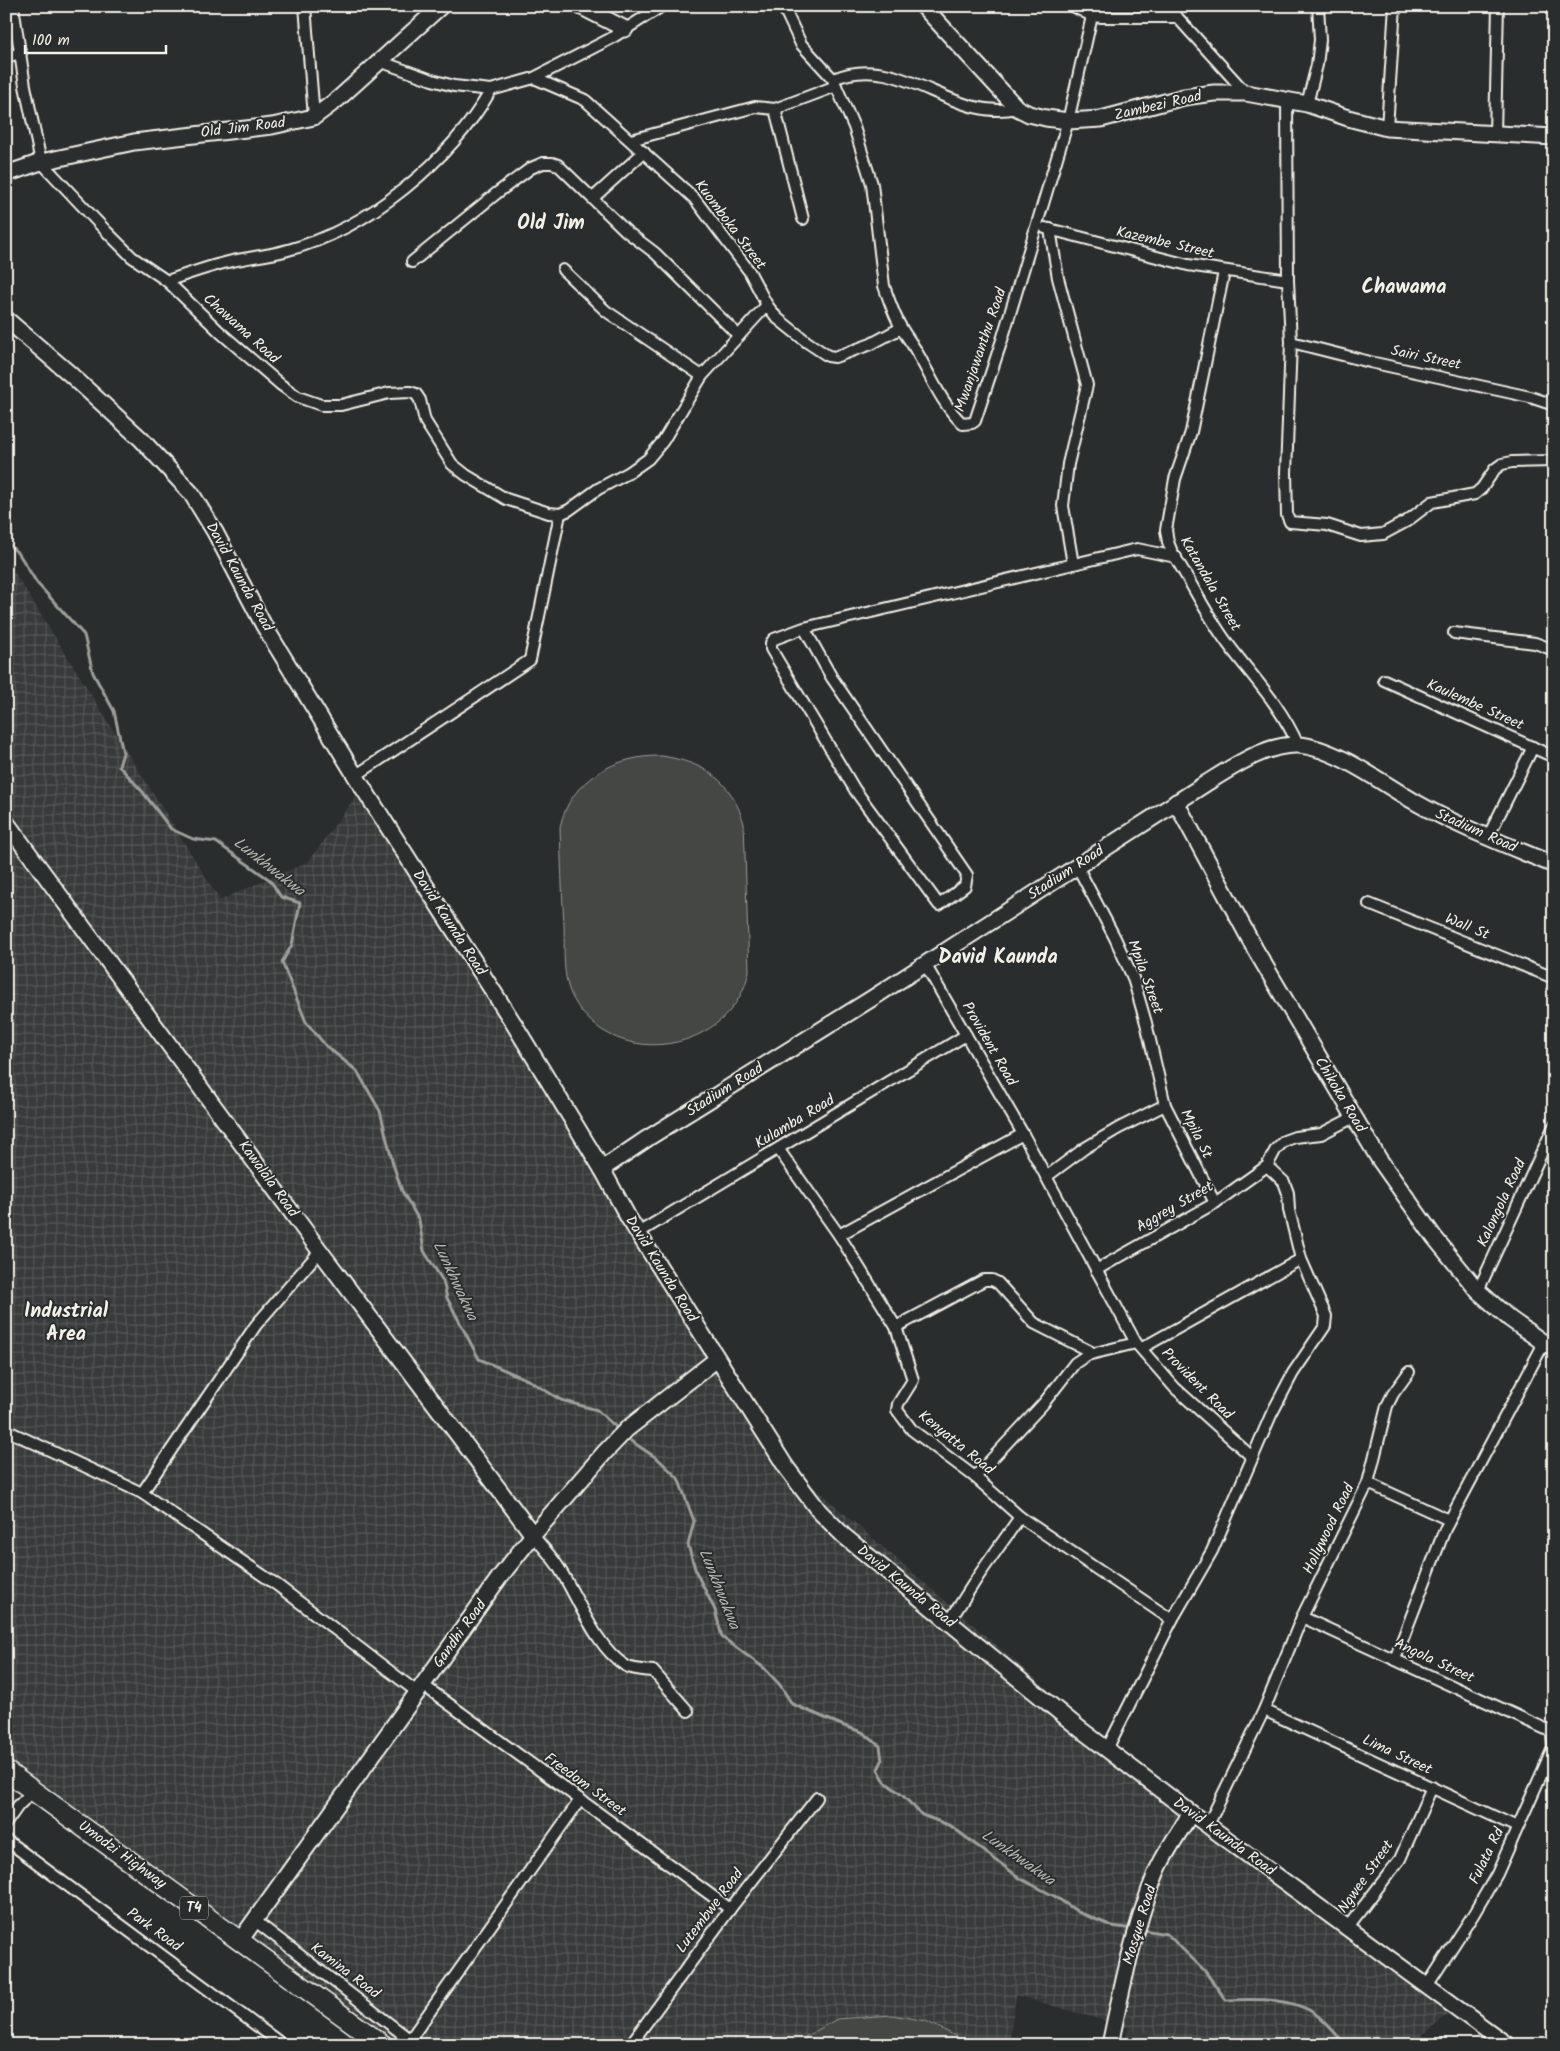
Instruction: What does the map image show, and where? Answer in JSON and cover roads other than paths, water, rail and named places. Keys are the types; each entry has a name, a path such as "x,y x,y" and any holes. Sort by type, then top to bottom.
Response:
{"highway":[{"name":"Umodzi Highway","path":"6,1771 383,2045"}],"street":[{"path":"14,6 25,86 41,162"},
{"path":"305,6 314,117"},
{"name":"Old Jim Road","path":"6,174 41,162 134,142 272,126 314,117 338,99 442,6"},
{"path":"580,6 625,29"},
{"path":"379,61 454,86 491,90 534,78 625,29 662,6"},
{"name":"Mwanjawanthu Road","path":"783,6 801,44 834,83 854,128 872,184 884,286 902,328 954,415 964,424 972,423 976,417 1037,226 1068,120 1092,16"},
{"name":"Zambezi Road","path":"923,6 1016,108 1029,114 1046,118 1068,120 1101,119 1192,96 1214,93 1246,93 1307,104 1348,118 1387,128 1554,137"},
{"path":"1073,6 1092,16 1177,17"},
{"path":"1168,6 1246,93"},
{"path":"1307,104 1317,65 1320,40 1318,6"},
{"path":"1387,128 1395,6"},
{"path":"1495,134 1498,6"},
{"path":"6,58 21,53"},
{"path":"631,140 755,107 775,109 854,72 885,73 897,76 950,99 990,110 1003,111 1016,108"},
{"name":"Kuomboka Street","path":"534,78 584,100 694,198 748,271 767,305 777,318 807,342 828,356 835,357 871,344 902,328"},
{"path":"167,281 229,261 288,250 351,226 400,193 463,132 491,90"},
{"path":"1287,100 1288,280 1291,342 1286,472 1287,515 1290,522 1327,524 1361,536 1383,534 1407,521 1432,502 1475,494 1482,488 1495,469 1502,464 1554,461"},
{"path":"775,109 803,219"},
{"path":"593,198 644,152"},
{"name":"Chawama Road","path":"41,162 132,256 167,281 220,333 298,397 320,405 341,405 389,393 410,392 416,394 420,400 425,421 452,464 506,500 549,513 565,512"},
{"path":"412,262 497,193 532,168 543,163 552,162 558,165 593,198 626,232 655,254 739,336"},
{"name":"Kazembe Street","path":"1037,226 1188,265 1224,272 1288,280"},
{"path":"1050,229 1058,278 1087,385 1068,464 1063,506 1073,564"},
{"path":"563,270 606,311 702,376"},
{"name":"Katandala Street","path":"1224,272 1192,432 1175,479 1166,530 1168,542 1176,558 1227,643 1278,706 1289,724 1298,745"},
{"path":"355,776 530,660 565,512 598,489 628,473 648,459 663,441 702,376 767,305"},
{"name":"David Kaunda Road","path":"6,319 141,439 191,493 215,532 263,624 355,776 514,1024 602,1169 638,1233 717,1359 786,1467 820,1511 844,1536 1080,1729 1507,2045"},
{"name":"Sairi Street","path":"1291,342 1370,362 1530,397 1554,405"},
{"path":"804,628 832,678 968,875 965,886 939,905 855,790 771,649 771,643 774,639 804,628 1137,549 1176,558"},
{"path":"1454,632 1534,643 1554,650"},
{"name":"Kaulembe Street","path":"1384,680 1554,757"},
{"name":"Stadium Road","path":"602,1169 1176,802 1247,759 1275,749 1298,745 1315,748 1339,758 1415,802 1554,866"},
{"path":"1488,837 1533,747"},
{"name":"Chikoka Road","path":"1176,802 1255,949 1379,1159 1434,1238 1478,1291 1510,1318 1549,1345"},
{"name":"Kawalala Road","path":"6,822 532,1535"},
{"name":"Mpila Street","path":"1077,866 1115,938 1133,978 1146,1023 1165,1105"},
{"name":"Wall St","path":"1369,904 1554,978"},
{"name":"Provident Road","path":"925,964 1023,1134 1139,1346 1175,1388 1252,1457"},
{"name":"Kulamba Road","path":"638,1233 779,1150 966,1035"},
{"path":"1046,1177 1086,1148 1119,1128 1165,1105"},
{"name":"Mpila St","path":"1165,1105 1215,1203"},
{"path":"1107,1749 1172,1620 1212,1551 1252,1457 1293,1373 1325,1326 1326,1316 1301,1259 1284,1182 1267,1166 1276,1149 1284,1141 1295,1137 1321,1134 1354,1117"},
{"name":"Kalongola Road","path":"1478,1291 1554,1126"},
{"path":"839,1235 1023,1134"},
{"name":"Kenyatta Road","path":"779,1150 839,1235 896,1327 913,1380 898,1404 897,1410 899,1415 912,1430 975,1477 1020,1517 1172,1620"},
{"name":"Aggrey Street","path":"1096,1270 1215,1203 1267,1166"},
{"path":"142,1493 256,1325 320,1250"},
{"path":"975,1477 1043,1404 1075,1363 1086,1355 1139,1346 1301,1259"},
{"path":"896,1327 984,1280 992,1280 998,1283 1034,1323 1093,1353"},
{"path":"1395,1659 1449,1520 1549,1345"},
{"name":"Gandhi Road","path":"239,1942 532,1535 627,1429 717,1359"},
{"path":"1368,1483 1387,1406 1409,1372"},
{"name":"Freedom Street","path":"6,1430 142,1493 276,1585 420,1689 580,1800 730,1909"},
{"name":"Hollywood Road","path":"1208,1825 1264,1710 1302,1617 1368,1483 1449,1520"},
{"path":"949,1622 979,1574 1020,1517"},
{"path":"532,1535 558,1566 606,1649 628,1668 653,1671 688,1711"},
{"name":"Angola Street","path":"1302,1617 1552,1732"},
{"name":"Lima Street","path":"1264,1710 1517,1828"},
{"name":"Fulata Rd","path":"1427,1986 1492,1882 1553,1748 1552,1732"},
{"name":"Ngwee Street","path":"1347,1928 1400,1859 1432,1787"},
{"path":"6,1823 18,1806 34,1790"},
{"name":"Lutembwe Road","path":"630,2045 730,1909 817,1798"},
{"path":"411,2043 580,1800"},
{"name":"Mosque Road","path":"1110,2045 1140,1918 1156,1872 1191,1813"},
{"name":"Park Road","path":"6,1840 283,2045"},
{"name":"Kamina Road","path":"254,1920 411,2043"}],"waterway":[{"name":"Lunkhwakwa","path":"6,542 19,554 37,583 84,635 93,673 114,711 123,753 119,766 142,791 171,829 193,839 216,842 270,880 281,897 300,903 292,945 282,962 306,1022 326,1046 357,1071 380,1111 393,1164 402,1191 419,1220 424,1251 443,1281 447,1298 479,1359 530,1381 561,1400 597,1410 617,1428"},
{"name":"Lunkhwakwa","path":"631,1441 658,1459 678,1478 694,1521 688,1545 696,1572 715,1610 722,1637 764,1668 780,1685 792,1704 862,1732 880,1746 882,1761 878,1769 885,1782 902,1795 922,1815 951,1826 1021,1879 1056,1897 1078,1912 1112,1926 1133,1929"},
{"name":"Lunkhwakwa","path":"1143,1930 1167,1934 1204,1970 1226,2000 1275,2001 1310,2010 1330,2027 1346,2045"}],"district":[{"name":"Old Jim","path":"551,224"},
{"name":"Chawama","path":"1404,288"},
{"name":"David Kaunda","path":"998,958"},
{"name":"Industrial Area","path":"66,1324"}]}
